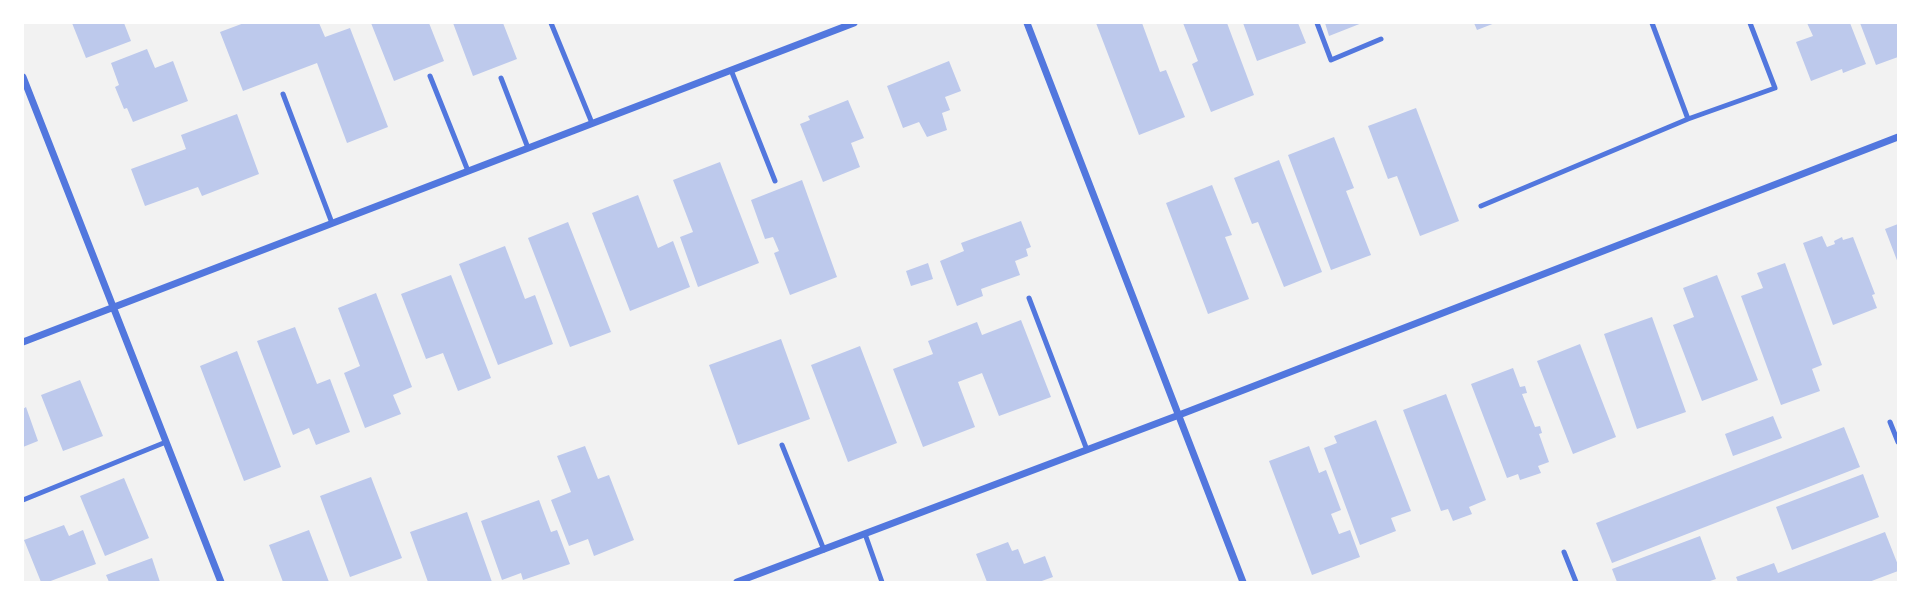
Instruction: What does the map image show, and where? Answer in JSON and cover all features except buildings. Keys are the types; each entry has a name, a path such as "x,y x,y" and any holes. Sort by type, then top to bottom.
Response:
{"street":[{"path":"23,342 854,23"},
{"path":"1027,23 1243,582"},
{"path":"23,77 221,582"},
{"path":"737,582 1179,415 1898,137"}],"lane":[{"path":"551,23 592,123"},
{"path":"1317,23 1331,60 1381,39"},
{"path":"1652,23 1688,119"},
{"path":"1481,206 1688,119 1775,88 1750,23"},
{"path":"731,70 775,181"},
{"path":"430,76 468,171"},
{"path":"500,78 528,148"},
{"path":"283,94 332,223"},
{"path":"1029,298 1087,450"},
{"path":"1890,422 1898,442"},
{"path":"23,500 166,442"},
{"path":"782,445 824,550"},
{"path":"865,534 882,582"},
{"path":"1564,552 1576,582"}]}
